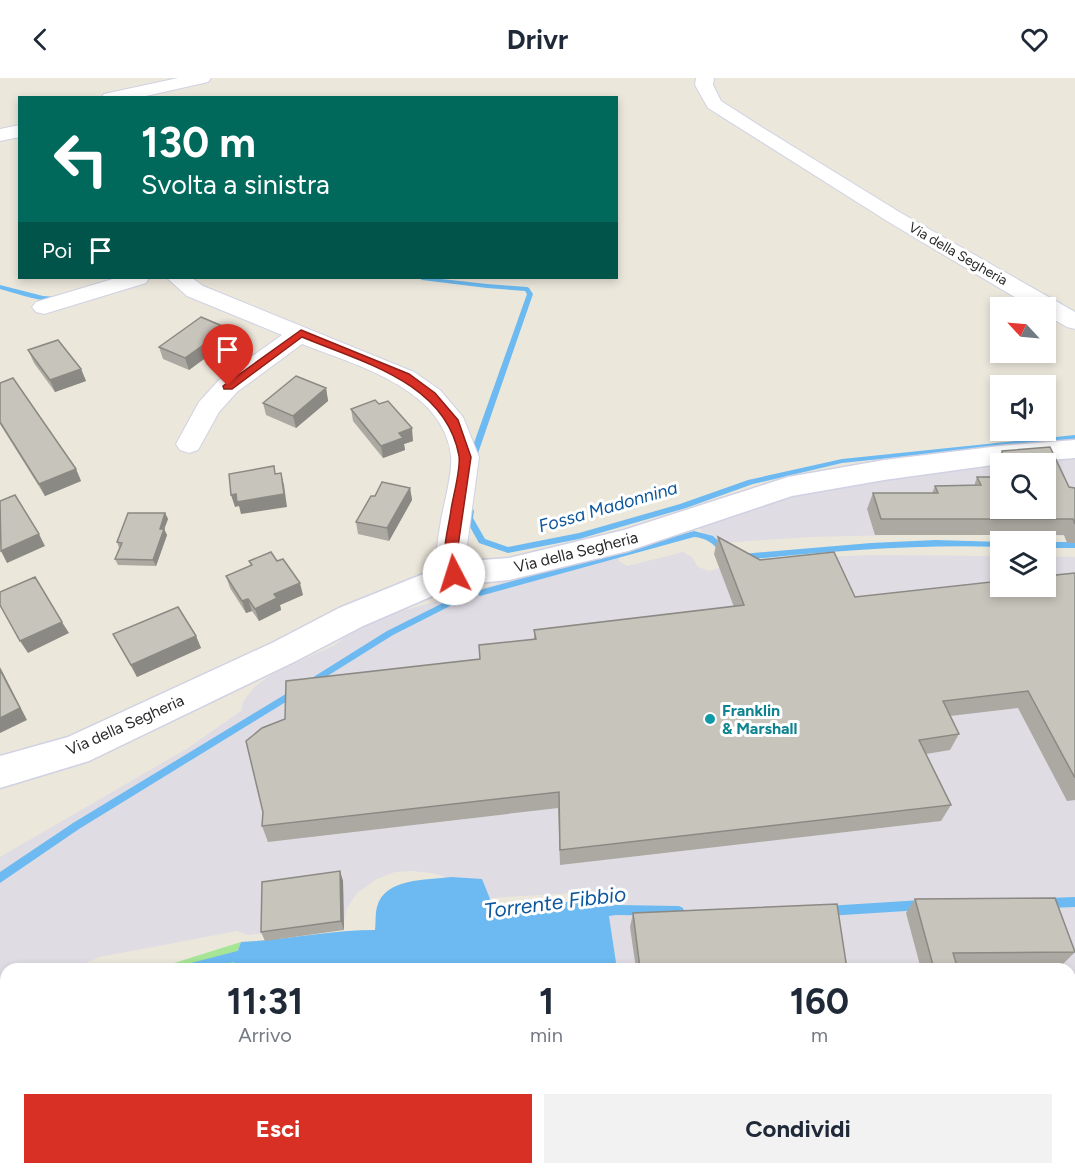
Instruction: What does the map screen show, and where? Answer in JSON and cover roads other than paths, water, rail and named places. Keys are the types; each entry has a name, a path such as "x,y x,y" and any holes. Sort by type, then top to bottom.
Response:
{"street":[{"path":"119,96 202,78"},
{"name":"Via della Segheria","path":"705,78 704,85 714,104 894,217 1075,322"},
{"path":"0,135 18,131"},
{"path":"44,306 135,279"},
{"path":"179,279 195,291 405,377 432,396 454,423 465,457 450,560 454,574"},
{"path":"189,444 208,408 228,386 301,333"},
{"name":"Via della Segheria","path":"0,772 76,750 284,652 351,617 454,574 509,569 628,540 788,487 884,470 1000,454 1075,449"}],"water":[{"path":"451,877 482,879 495,911 606,897 616,963 233,963 241,942 375,930 377,907 388,890 419,880"}],"waterway":[{"name":"Fossa Madonnina","path":"430,279 527,289 530,294 473,457"},
{"name":"Fossa Madonnina","path":"0,287 43,298 57,299"},
{"name":"Fossa Madonnina","path":"470,511 469,518 482,541 508,550 579,536 683,506 751,482 842,461 1075,437"},
{"path":"480,593 694,534 710,538 723,550"},
{"path":"742,557 903,544 990,544"},
{"path":"1056,545 1075,545"},
{"path":"310,683 390,633 451,602"},
{"path":"0,878 76,826 294,693"},
{"name":"Torrente Fibbio","path":"1049,903 1075,902"},
{"name":"Torrente Fibbio","path":"827,911 922,905"},
{"name":"Torrente Fibbio","path":"596,913 616,910 679,911"},
{"name":"Torrente Fibbio","path":"210,963 245,954"}],"place":[{"name":"Franklin & Marshall","path":"710,719"}]}
